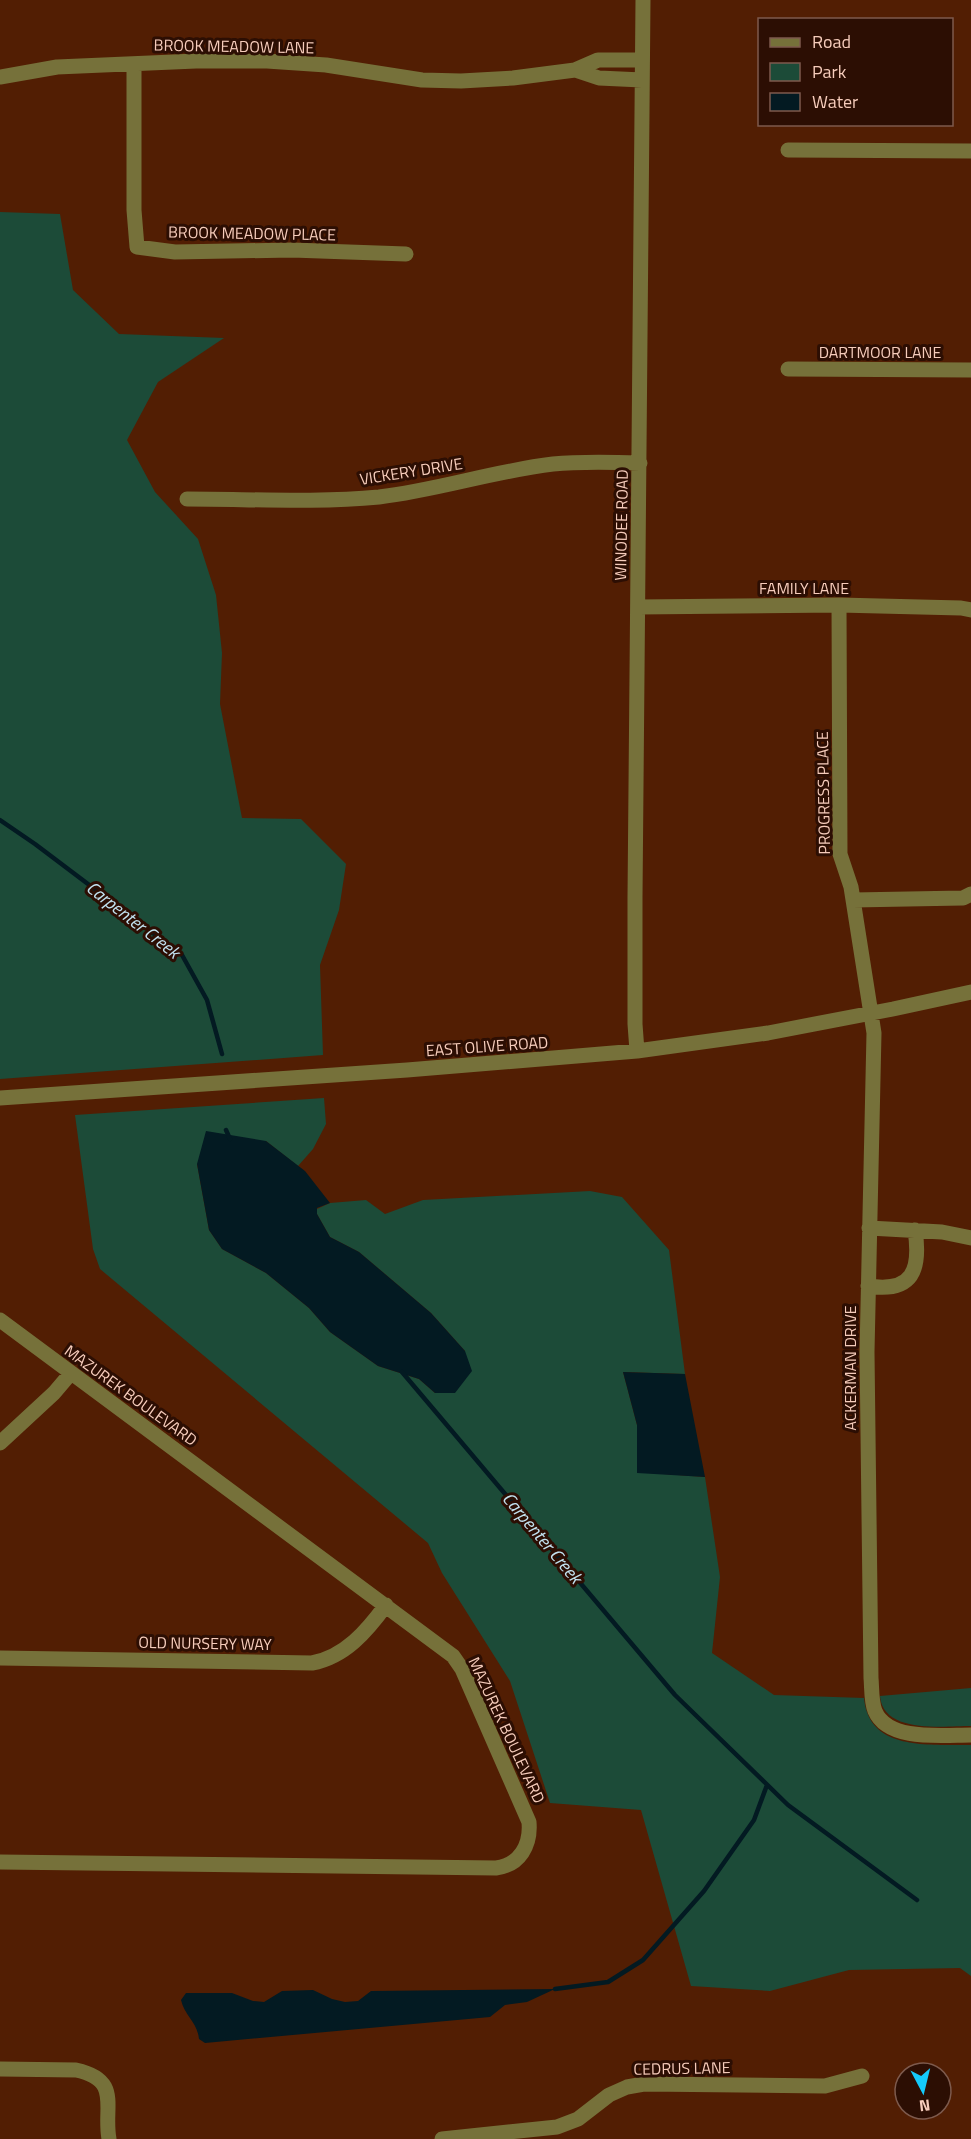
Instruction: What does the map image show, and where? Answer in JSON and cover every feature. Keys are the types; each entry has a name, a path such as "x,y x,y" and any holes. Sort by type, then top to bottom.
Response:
{"street":[{"name":"WINODEE ROAD","path":"637,1051 635,898 643,0"},
{"name":"BROOK MEADOW LANE","path":"0,77 57,68 267,61 326,65 422,80 461,81 513,78 575,70 598,60 642,60"},
{"name":"BROOK MEADOW PLACE","path":"134,64 134,210 137,247 174,252 292,250 406,254"},
{"name":"BROOK MEADOW LANE","path":"575,70 599,78 642,80"},
{"path":"788,150 971,151"},
{"name":"DARTMOOR LANE","path":"788,369 971,370"},
{"name":"VICKERY DRIVE","path":"187,499 336,500 422,490 553,464 596,461 640,463"},
{"name":"FAMILY LANE","path":"638,607 839,605 971,610"},
{"name":"PROGRESS PLACE","path":"839,605 840,854 851,887 871,1013"},
{"path":"853,900 963,898 971,894"},
{"name":"EAST OLIVE ROAD","path":"0,1098 407,1070 637,1051 768,1033 971,992"},
{"name":"ACKERMAN DRIVE","path":"871,1013 874,1033 868,1287 873,1708 881,1720 900,1731 919,1735 971,1735"},
{"path":"869,1228 942,1232 971,1238"},
{"path":"868,1287 895,1288 904,1283 914,1271 917,1258 915,1230"},
{"name":"MAZUREK BOULEVARD","path":"0,1320 453,1656 462,1669 529,1822 530,1834 528,1845 521,1856 512,1863 496,1868 0,1862"},
{"path":"0,1443 54,1393 71,1373"},
{"name":"OLD NURSERY WAY","path":"0,1658 312,1663 340,1654 371,1625 386,1605"},
{"path":"0,2069 88,2072 102,2084 109,2100 109,2139"},
{"name":"CEDRUS LANE","path":"442,2139 557,2127 578,2119 609,2095 627,2087 644,2084 825,2086 862,2076"}],"green space":[{"path":"0,212 60,214 73,290 119,334 224,338 158,382 127,440 155,492 198,539 216,595 222,653 220,704 242,818 301,819 346,864 339,910 320,965 323,1055 0,1079"},
{"path":"324,1098 326,1124 313,1149 298,1166 266,1141 197,1164 209,1230 222,1249 266,1273 309,1308 330,1332 378,1366 419,1379 435,1393 465,1351 431,1313 359,1252 330,1237 317,1214 317,1209 330,1203 366,1200 385,1214 423,1200 590,1191 622,1197 669,1250 685,1374 623,1372 637,1425 637,1472 705,1477 720,1577 712,1653 774,1695 864,1698 868,1715 877,1728 889,1736 920,1744 971,1745 971,1976 960,1968 849,1970 770,1991 691,1986 641,1810 550,1803 510,1681 442,1573 428,1543 100,1269 93,1249 75,1115"},
{"path":"971,1688 971,1726 931,1727 903,1722 892,1717 884,1708 880,1696"}],"water":[{"path":"206,1131 266,1141 305,1171 330,1203 317,1208 317,1214 330,1237 359,1252 431,1313 465,1351 472,1371 455,1393 435,1393 419,1379 378,1366 330,1332 309,1308 266,1273 222,1249 209,1230 197,1164"},
{"path":"623,1372 685,1374 705,1477 637,1473 637,1425"},
{"path":"555,1989 527,2002 505,2005 490,2017 205,2043 199,2039 196,2028 181,2000 186,1993 232,1993 253,2001 264,2002 282,1991 313,1990 345,2002 358,2001 371,1991"}],"waterway":[{"name":"Carpenter Creek","path":"0,820 182,955 207,1000 222,1054"},
{"name":"Carpenter Creek","path":"226,1130 230,1139"},
{"name":"Carpenter Creek","path":"402,1372 675,1695 788,1805 917,1900"},
{"path":"555,1989 608,1982 643,1960 704,1891 754,1820 767,1785"}]}
